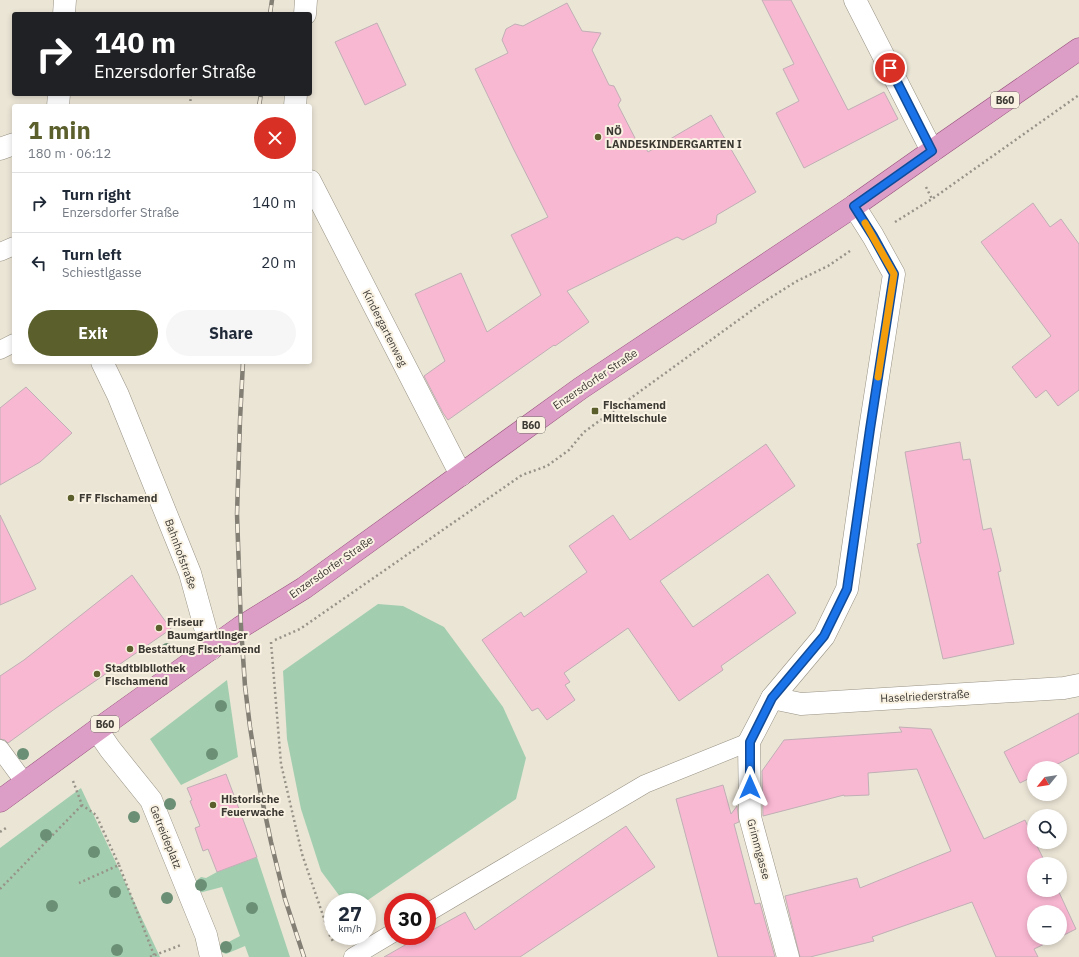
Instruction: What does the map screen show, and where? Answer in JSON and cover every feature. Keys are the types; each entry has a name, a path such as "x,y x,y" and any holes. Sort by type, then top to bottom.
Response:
{"main road":[{"name":"Enzersdorfer Straße","path":"0,801 240,627 304,588 581,388 854,206 1079,49"}],"street":[{"path":"64,12 65,0"},
{"path":"305,12 306,0"},
{"path":"855,0 932,151"},
{"path":"0,149 12,145"},
{"name":"Kindergartenweg","path":"312,185 461,475"},
{"name":"Grimmgasse","path":"788,957 750,817 750,742 772,698 824,636 847,589 894,274 854,206"},
{"name":"Bahnhofstraße","path":"103,364 118,395 190,573 211,649"},
{"name":"Bahnhofstraße","path":"118,395 119,364"},
{"name":"Haselriederstraße","path":"772,698 801,704 1064,688 1079,685"},
{"name":"Getreideplatz","path":"97,730 110,749 151,800 206,935 211,957"}],"lane":[{"path":"0,252 12,247"},
{"path":"0,350 12,344"},
{"path":"436,908 645,784 750,742"},
{"path":"0,748 25,783"},
{"path":"353,957 384,938"}],"path":[{"path":"324,918 302,854 281,764 271,642 300,629 522,475 546,466 569,450 584,432 762,303 797,281 828,266 932,199 1079,95"},
{"path":"72,778 82,805 96,815 119,865 154,956"},
{"path":"0,889 82,805"},
{"path":"0,832 11,824"},
{"path":"79,883 119,865"},
{"path":"150,957 206,935"}],"green space":[{"path":"378,604 403,606 444,627 503,707 526,758 516,799 376,894 376,893 337,893 321,871 301,809 287,739 283,671"},
{"path":"227,680 238,757 181,785 150,739"},
{"path":"81,788 160,957 0,957 0,848"},
{"path":"257,857 290,957 249,957 245,946 226,954 221,952 219,949 221,946 240,936 222,887 199,893 193,883 201,877 206,878 217,872"}],"building":[{"path":"762,0 791,0 848,110 884,92 898,119 804,168 776,113 799,101 783,69 794,64"},
{"path":"567,3 582,31 601,33 592,50 609,85 614,86 621,100 618,105 636,140 641,140 648,152 711,115 756,192 717,215 716,223 683,240 677,237 567,291 589,322 448,420 424,376 445,361 415,294 461,273 487,332 541,295 511,235 548,217 475,69 508,53 502,40 506,29 515,24 523,26"},
{"path":"377,23 406,85 365,105 335,42"},
{"path":"1033,203 1050,227 1061,219 1079,244 1079,390 1058,406 1046,390 1036,398 1012,367 1051,336 981,242"},
{"path":"26,387 72,433 40,462 0,485 0,408"},
{"path":"960,442 963,460 970,459 983,530 991,528 1001,571 998,572 1014,644 943,659 917,544 921,543 905,452"},
{"path":"766,444 795,486 660,581 693,627 768,574 796,613 721,666 723,670 679,701 628,628 564,673 570,682 565,685 575,700 547,720 538,708 532,711 482,640 521,612 524,617 587,572 569,546 613,515 630,540"},
{"path":"0,515 36,589 0,605"},
{"path":"132,575 171,629 8,743 5,740 0,739 0,676 24,660"},
{"path":"1079,713 1079,753 1064,761 1027,761 1027,780 1020,783 1004,752"},
{"path":"899,727 931,729 984,839 1025,820 1027,824 1027,849 1038,849 1042,857 1027,857 1027,897 1061,897 1065,905 1027,905 1027,945 1042,945 1034,949 1038,957 996,957 972,902 872,937 874,941 810,957 800,957 785,896 857,878 860,888 951,851 917,769 868,773 869,795 844,795 763,816 762,771 784,740 902,732"},
{"path":"226,774 257,857 217,872 208,849 203,851 195,828 200,826 190,801 192,800 187,788"},
{"path":"723,785 731,814 737,806 739,822 734,824 755,904 760,903 775,957 718,957 676,799"},
{"path":"626,826 655,867 520,957 384,957 405,945 436,945 436,928 465,912 475,930"},
{"path":"1067,910 1076,929 1067,934"}],"railway":[{"path":"270,12 272,0"},
{"path":"259,104 261,96"},
{"path":"243,364 237,514 241,627 245,686 260,790 271,842 285,899 304,957"}],"slow traffic":[{"path":"865,223 894,274 878,377"}],"place":[{"name":"NÖ LANDESKINDERGARTEN I","path":"598,137"},
{"name":"Fischamend Mittelschule","path":"595,411"},
{"name":"FF Fischamend","path":"71,498"},
{"name":"Friseur Baumgartlinger","path":"159,628"},
{"name":"Bestattung Fischamend","path":"130,649"},
{"name":"Stadtbibliothek Fischamend","path":"97,674"},
{"name":"Historische Feuerwache","path":"213,805"}],"route":[{"path":"750,787 750,742 772,698 824,636 847,589 894,274 854,206 932,151 890,68"}]}
